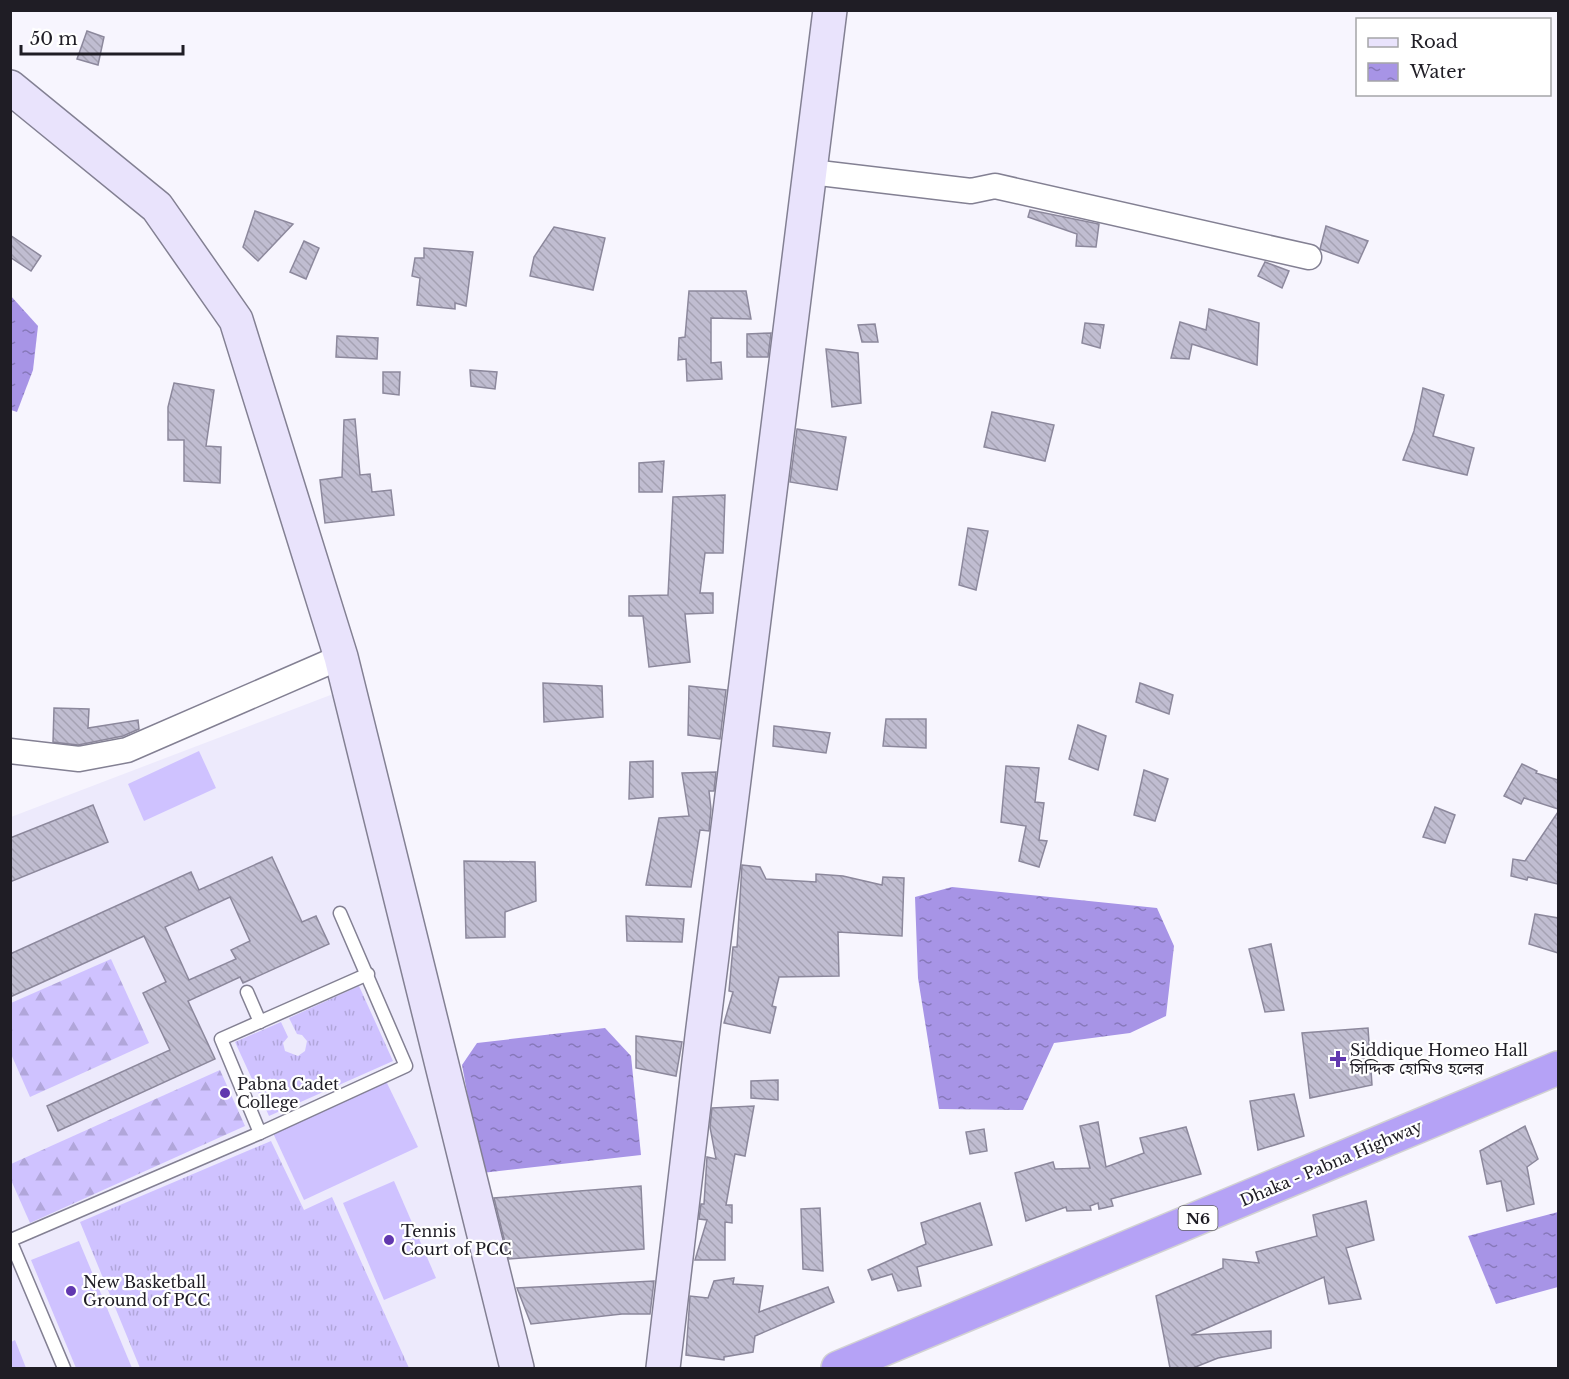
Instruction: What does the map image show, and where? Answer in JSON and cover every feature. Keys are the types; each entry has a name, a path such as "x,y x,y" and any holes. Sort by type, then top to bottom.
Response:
{"highway":[{"name":"Dhaka - Pabna Highway","path":"838,1368 1558,1068"}],"street":[{"path":"663,1368 702,1036 830,10"},
{"path":"10,87 157,207 236,320 341,657 518,1368"},
{"path":"811,172 971,191 995,186 1309,257"},
{"path":"10,751 52,758 79,759 127,750 341,657"}],"lane":[{"path":"64,1368 10,1240 260,1133 406,1065 340,913"},
{"path":"260,1133 221,1039 368,974"},
{"path":"247,992 260,1022"}],"shaded area":[{"name":"Pabna Cadet College","path":"341,691 509,1368 11,1368 11,817"}],"green space":[{"path":"199,751 216,788 144,821 128,784"},
{"path":"111,959 149,1043 30,1097 11,1054 11,1003"},
{"path":"359,986 393,1061 269,1116 235,1042 281,1022 288,1037 283,1043 285,1051 298,1056 305,1051 307,1041 302,1035 297,1034 289,1018"},
{"path":"220,1070 245,1126 30,1223 11,1180 11,1164"},
{"path":"386,1081 418,1147 304,1200 273,1133"},
{"path":"271,1141 304,1210 332,1197 409,1368 140,1368 80,1222"},
{"name":"Tennis Court of PCC","path":"394,1181 436,1278 384,1300 343,1203"},
{"name":"New Basketball Ground of PCC","path":"79,1241 132,1368 76,1368 31,1260"},
{"path":"15,1340 26,1368 11,1368 11,1342"}],"water":[{"path":"10,295 38,326 33,370 17,412 11,410"},
{"path":"952,887 1157,908 1174,946 1166,1016 1130,1033 1054,1043 1023,1110 939,1109 918,978 915,897"},
{"path":"605,1028 631,1056 641,1155 482,1173 462,1065 477,1043"},
{"path":"1558,1212 1558,1287 1496,1304 1468,1236"}],"building":[{"path":"87,31 104,37 98,65 77,59"},
{"path":"1030,210 1099,224 1096,247 1076,246 1077,234 1028,217"},
{"path":"255,211 293,224 258,261 243,247"},
{"path":"1326,226 1368,241 1358,263 1320,249"},
{"path":"554,227 605,238 593,290 530,276 534,257"},
{"path":"10,235 41,256 31,271 10,257"},
{"path":"304,241 319,248 306,279 290,272"},
{"path":"424,248 473,252 466,306 455,303 455,309 417,305 420,278 412,276 415,258 424,258"},
{"path":"1265,262 1289,271 1282,288 1258,276"},
{"path":"689,291 746,291 751,319 711,318 711,363 721,362 722,379 687,381 686,359 678,360 679,338 685,337"},
{"path":"1209,309 1259,323 1257,365 1192,344 1189,359 1171,358 1180,322 1206,330"},
{"path":"1085,323 1104,325 1100,348 1082,343"},
{"path":"875,324 878,342 862,342 858,325"},
{"path":"771,333 768,357 747,357 747,334"},
{"path":"337,336 378,338 377,359 336,357"},
{"path":"826,349 858,353 861,403 832,407"},
{"path":"470,370 497,372 495,389 471,386"},
{"path":"383,372 400,372 399,395 383,393"},
{"path":"174,383 214,390 206,446 221,447 220,483 184,481 184,440 168,440 168,407"},
{"path":"1423,388 1444,395 1433,436 1474,448 1467,475 1403,460 1414,431"},
{"path":"992,412 1054,425 1045,461 984,447"},
{"path":"355,419 360,475 370,474 372,492 391,490 394,515 325,523 320,480 342,477 344,420"},
{"path":"797,429 846,437 837,490 790,482"},
{"path":"664,461 662,492 639,492 639,463"},
{"path":"725,495 723,553 705,553 700,593 713,593 713,613 685,614 690,662 649,667 643,616 629,616 629,596 668,595 673,497"},
{"path":"968,528 988,531 976,590 959,585"},
{"path":"543,683 602,686 603,717 544,722"},
{"path":"1140,683 1173,695 1169,714 1136,702"},
{"path":"689,686 726,690 720,739 688,735"},
{"path":"54,708 89,709 88,728 138,720 139,729 123,736 78,745 53,742"},
{"path":"886,719 926,719 926,748 883,746"},
{"path":"1078,725 1106,736 1098,770 1069,759"},
{"path":"774,726 830,733 826,753 773,746"},
{"path":"653,761 653,797 629,799 630,762"},
{"path":"1522,764 1537,771 1536,773 1558,780 1558,809 1524,798 1521,804 1504,796"},
{"path":"1006,766 1039,768 1035,802 1044,803 1039,840 1047,841 1039,867 1019,861 1026,826 1001,822"},
{"path":"1144,770 1168,779 1155,821 1134,815"},
{"path":"716,772 714,791 709,791 711,809 709,831 700,830 691,887 646,885 659,818 689,816 682,773"},
{"path":"93,805 108,842 10,882 10,838"},
{"path":"1435,807 1455,815 1445,843 1423,837"},
{"path":"1558,812 1558,884 1528,877 1527,880 1511,876 1513,859 1525,861"},
{"path":"272,857 302,922 316,916 329,944 243,983 240,977 188,1001 215,1059 58,1131 47,1106 170,1050 143,993 166,982 144,936 10,997 10,954 191,872 199,890","holes":["230,897 250,941 231,950 236,959 189,980 165,927"]},
{"path":"464,861 535,862 536,901 505,912 505,937 466,938"},
{"path":"742,865 760,867 766,879 816,882 816,874 843,876 882,885 883,877 904,878 902,936 838,932 839,976 779,977 772,1006 776,1007 770,1033 724,1023 733,992 729,991 733,947 737,947"},
{"path":"1535,914 1558,918 1558,953 1529,944"},
{"path":"626,916 684,919 682,942 627,941"},
{"path":"1271,944 1284,1010 1265,1012 1249,949"},
{"name":"Siddique Homeo Hall সিদ্দিক হোমিও হলের","path":"1368,1028 1372,1085 1310,1098 1302,1033"},
{"path":"636,1036 682,1042 676,1076 636,1068"},
{"path":"778,1080 778,1100 751,1098 751,1081"},
{"path":"1294,1094 1304,1136 1258,1150 1250,1101"},
{"path":"754,1106 745,1156 735,1154 726,1205 732,1205 732,1223 725,1222 725,1260 695,1260 707,1220 699,1219 701,1204 704,1204 707,1157 716,1159 710,1127 712,1108"},
{"path":"1098,1122 1106,1167 1144,1153 1140,1138 1186,1127 1201,1174 1111,1199 1113,1206 1099,1209 1098,1203 1090,1206 1091,1210 1067,1211 1066,1207 1026,1221 1015,1173 1053,1162 1055,1169 1090,1168 1080,1126"},
{"path":"1525,1126 1538,1159 1527,1167 1534,1204 1507,1211 1501,1181 1487,1184 1480,1151"},
{"path":"984,1129 987,1151 970,1154 966,1132"},
{"path":"641,1186 644,1249 509,1259 494,1198"},
{"path":"1366,1201 1374,1240 1346,1248 1361,1299 1329,1304 1324,1277 1191,1335 1271,1331 1271,1348 1218,1358 1193,1368 1170,1368 1156,1296 1223,1268 1223,1259 1259,1263 1256,1252 1317,1236 1313,1215"},
{"path":"980,1203 992,1245 917,1267 921,1286 898,1291 892,1274 872,1280 868,1270 926,1244 921,1223"},
{"path":"820,1208 823,1271 803,1269 801,1209"},
{"path":"734,1278 733,1284 763,1286 759,1312 828,1287 834,1302 755,1336 753,1352 724,1357 724,1360 686,1355 690,1296 708,1298 714,1281"},
{"path":"654,1281 650,1314 622,1314 531,1324 517,1288"}],"place":[{"name":"Siddique Homeo Hall সিদ্দিক হোমিও হলের","path":"1338,1059"},
{"name":"Pabna Cadet College","path":"225,1093"},
{"name":"Tennis Court of PCC","path":"389,1240"},
{"name":"New Basketball Ground of PCC","path":"71,1291"}]}
